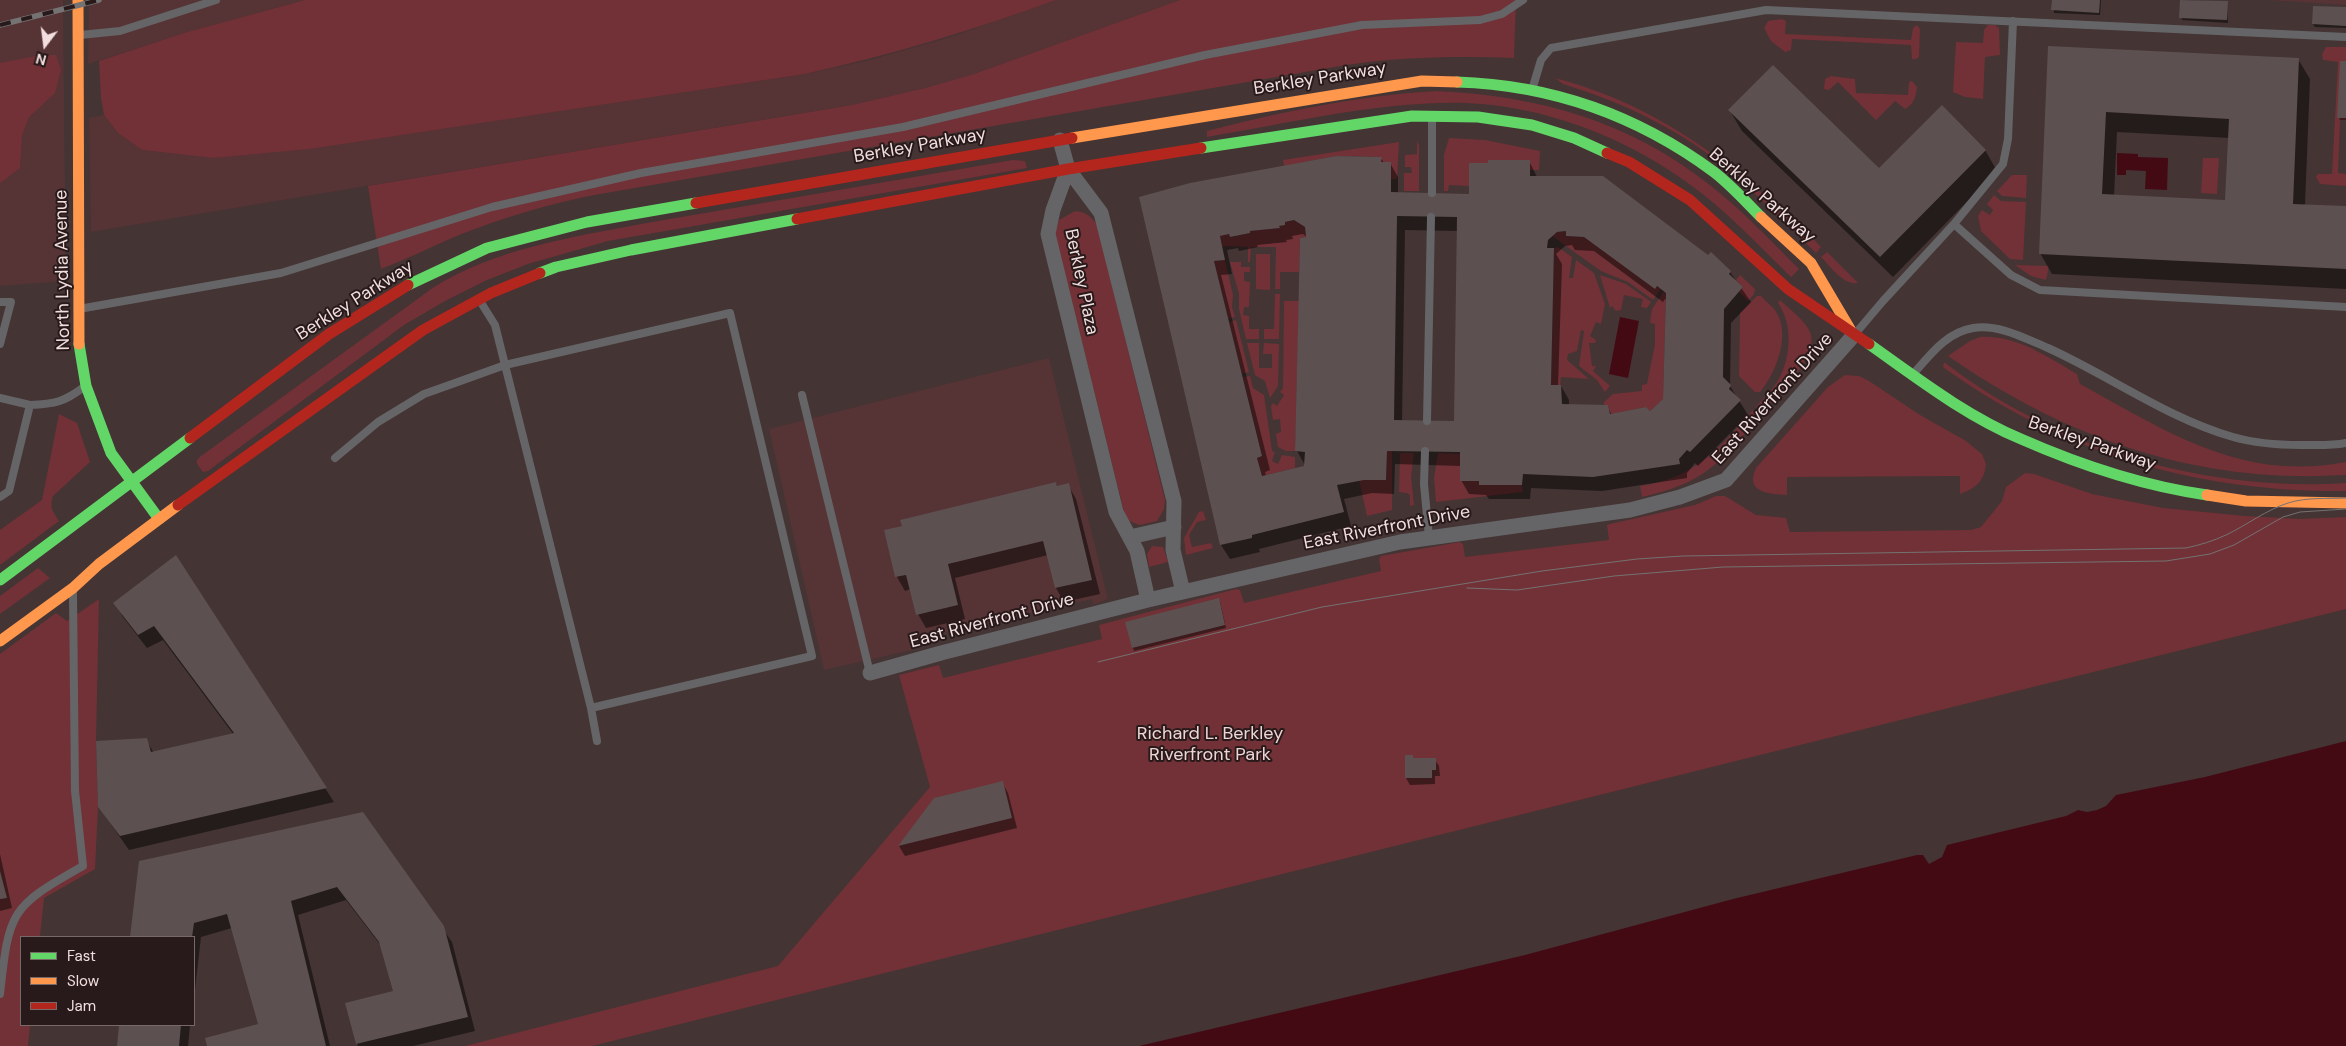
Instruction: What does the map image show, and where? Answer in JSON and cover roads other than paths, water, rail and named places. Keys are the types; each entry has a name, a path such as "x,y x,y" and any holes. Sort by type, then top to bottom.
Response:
{"main road":[{"name":"North Lydia Avenue","path":"78,0 78,341 86,386 111,453 130,483 159,519"},
{"name":"Berkley Parkway","path":"0,580 329,334 406,286 487,248 587,222 1060,140 1422,81 1497,83 1532,90 1575,99 1643,127 1715,173 1812,263 1854,335"},
{"name":"Berkley Parkway","path":"0,641 73,588 99,564 159,519 423,330 479,299 556,267 631,250 1068,169 1412,116 1478,117 1532,125 1574,138 1629,162 1690,200 1788,289 1912,375 1968,411 2020,439 2069,458 2142,481 2193,493 2246,501 2346,504"}],"street":[{"path":"1060,140 1068,169"},
{"name":"Berkley Plaza","path":"1068,169 1101,214 1174,501 1173,550 1182,592"},
{"name":"Berkley Plaza","path":"1068,169 1053,210 1048,234 1116,512 1137,551 1148,600"},
{"name":"East Riverfront Drive","path":"870,673 1148,600 1429,536 1630,510 1680,497 1726,480 1854,335"},
{"path":"1130,537 1174,527"}],"lane":[{"path":"78,35 120,31 216,0"},
{"path":"79,309 281,274 492,207 641,173 903,127 1205,56 1362,25 1480,20 1502,14 1523,0"},
{"path":"1532,90 1537,68 1551,48 1766,10 2346,37"},
{"path":"1854,335 1882,301 1954,224 1998,172 2007,153 2013,21"},
{"path":"1432,117 1432,193"},
{"path":"1427,421 1431,217"},
{"path":"1954,224 2011,275 2040,290 2346,307"},
{"path":"479,299 495,325 506,365 591,708 596,741"},
{"path":"0,302 11,302 0,344"},
{"path":"335,458 378,422 424,394 506,365 730,314 812,656 591,708"},
{"path":"1912,375 1935,349 1956,334 1972,328 1990,327 2016,334 2076,361 2190,421 2234,438 2277,445 2334,445 2346,443"},
{"path":"0,398 30,404 51,404 67,400 86,386"},
{"path":"802,395 870,673"},
{"path":"0,497 9,491 30,404"},
{"path":"1425,451 1424,484 1429,536"},
{"path":"0,994 7,936 17,913 42,889 83,866 75,791 73,588"}],"tram line":[{"path":"1098,662 1322,607 1542,571 1637,559 1683,556 2186,548 2221,537 2288,503 2310,499 2346,498"},
{"path":"1467,588 1517,590 1614,576 1723,567 2166,561 2210,554 2234,545 2283,517 2300,512 2346,509"}],"railway":[{"path":"0,25 99,0"}],"park label":[{"name":"Richard L. Berkley Riverfront Park","path":"1210,744"}]}
